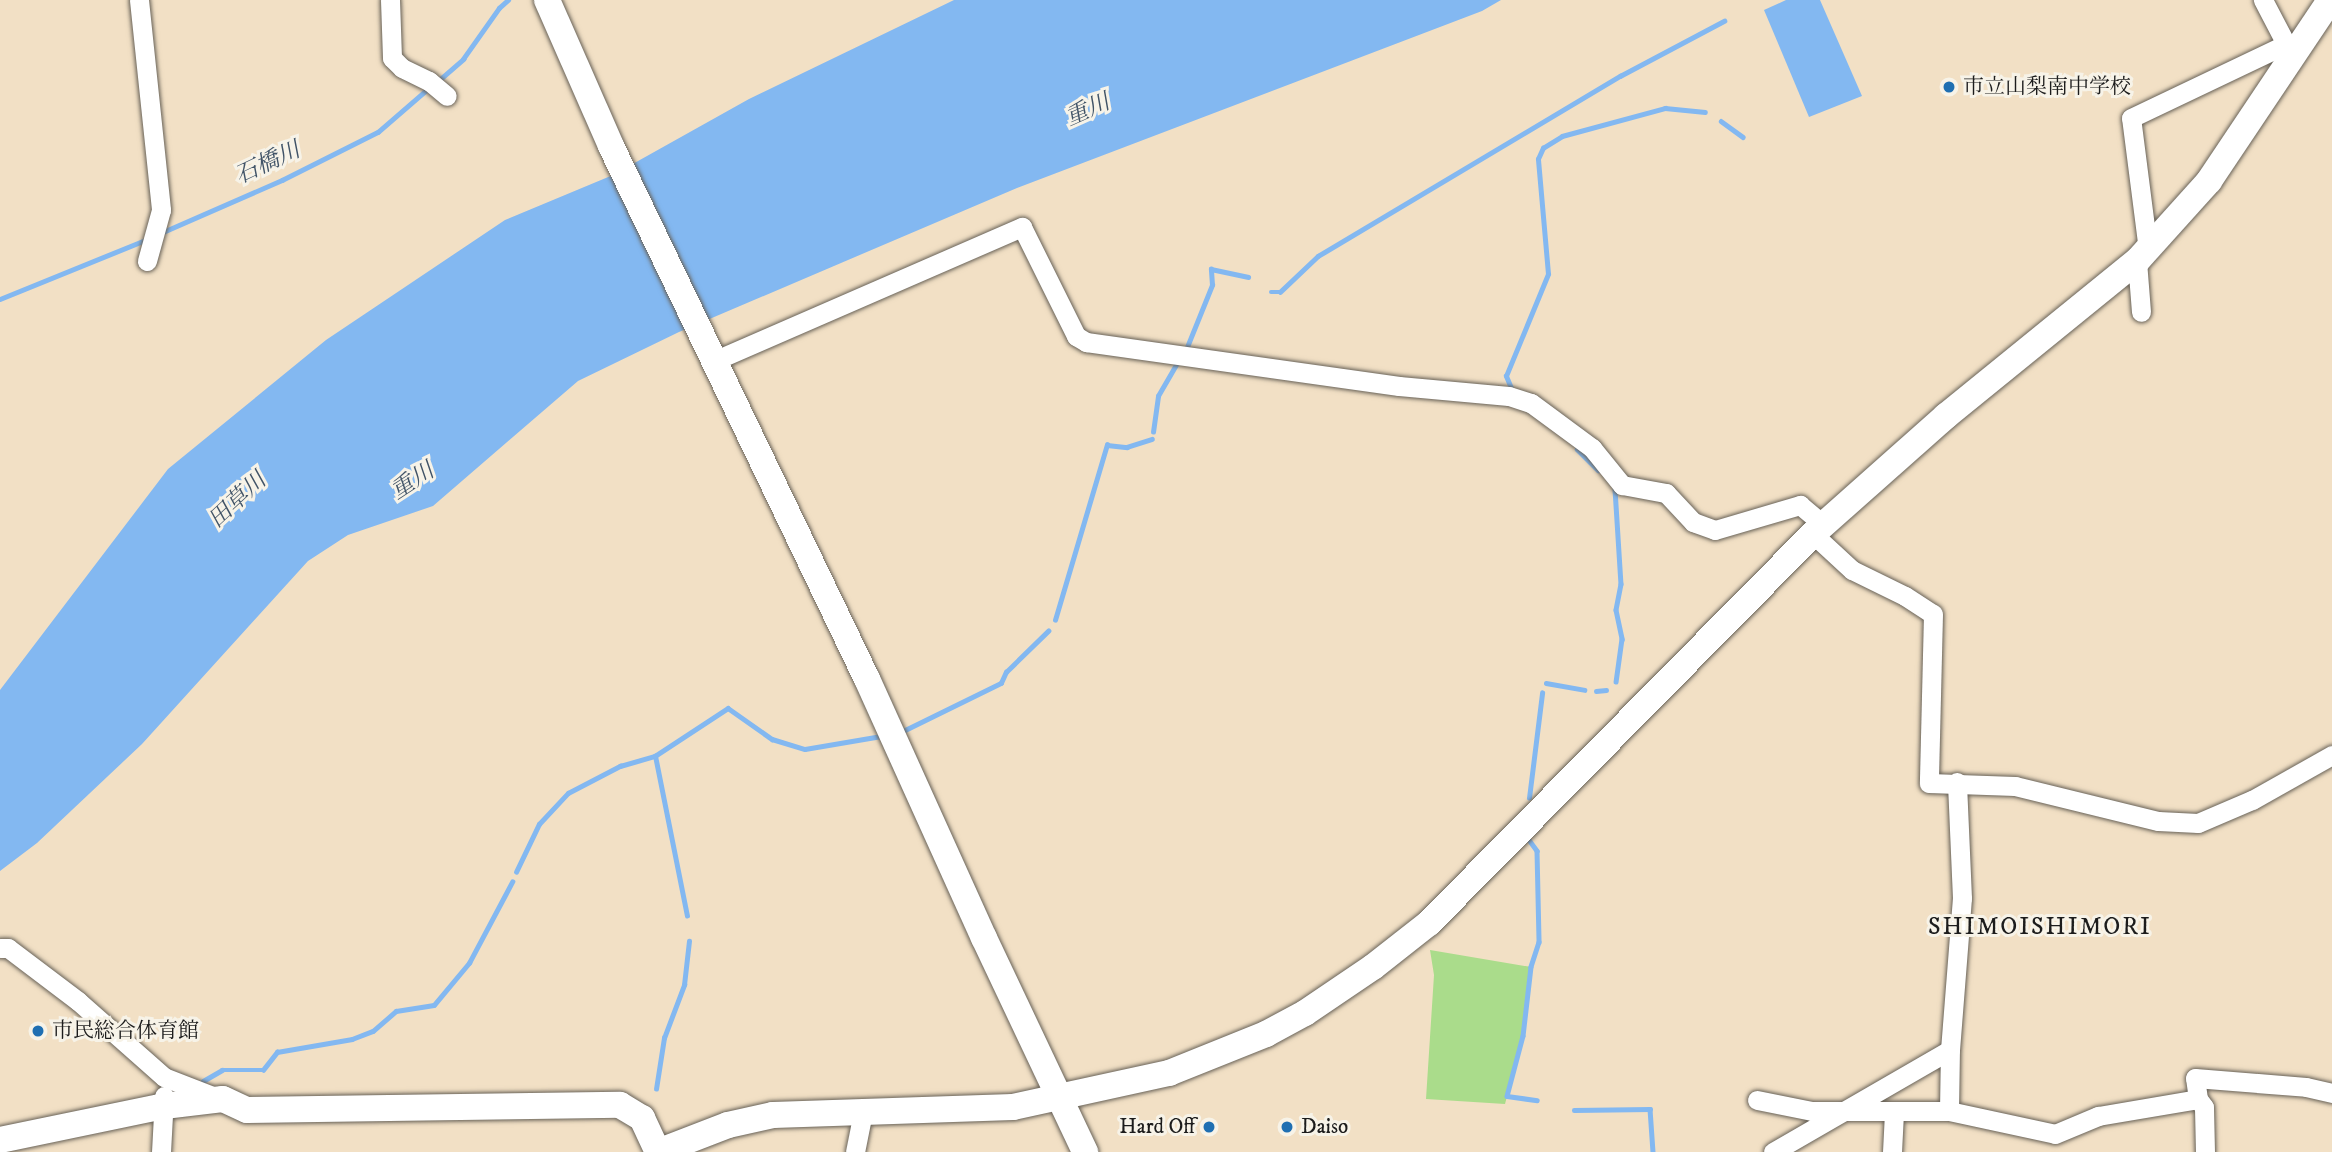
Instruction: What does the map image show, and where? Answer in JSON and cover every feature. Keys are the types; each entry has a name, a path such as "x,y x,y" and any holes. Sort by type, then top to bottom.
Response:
{"street":[{"path":"139,0 161,210 147,261"},
{"path":"390,0 392,58 402,68 429,81 447,96"},
{"path":"547,0 611,146 716,360 1085,1152"},
{"path":"2141,312 2142,255 2132,118 2286,44 2263,0"},
{"path":"0,948 8,948 78,1001 164,1077 247,1110 621,1105 642,1118 658,1152 728,1125 773,1115 956,1112 1013,1107 1169,1073 1224,1053 1304,1013 1373,967 1439,913 1819,529 1937,425 2142,255 2209,181 2330,0"},
{"path":"716,360 1022,227 1076,336 1086,342 1399,386 1509,396 1531,403 1592,448 1622,485 1666,493 1693,522 1715,530 1800,505 1852,570 1905,596 1933,614 1929,783 2015,786 2158,821 2198,823 2252,800 2332,755"},
{"path":"1949,1111 1950,1050 1962,898 1957,782"},
{"path":"1773,1152 1950,1050"},
{"path":"161,1152 164,1077"},
{"path":"2205,1152 2205,1118 2194,1078 2306,1087 2332,1093"},
{"path":"0,1140 164,1106 223,1099"},
{"path":"1757,1100 1812,1111 1949,1111 2055,1134 2098,1116 2198,1099"},
{"path":"855,1152 863,1112"},
{"path":"1892,1152 1894,1112"}],"green space":[{"path":"1430,950 1531,967 1523,1036 1505,1104 1426,1099 1434,975"}],"water":[{"path":"954,0 1501,0 1482,11 1017,188 679,332 578,381 433,506 348,535 308,561 142,744 37,843 0,871 0,690 168,469 326,340 505,220 613,175 749,99"},
{"path":"1786,0 1820,0 1862,96 1809,117 1764,10"}],"waterway":[{"name":"石橋川","path":"437,82 463,59 499,8 508,0"},
{"path":"1271,292 1280,292 1318,256 1620,76 1724,21"},
{"name":"石橋川","path":"163,232 282,180 378,132 430,87"},
{"path":"1511,388 1506,376 1548,274 1538,159 1543,148 1562,136 1665,108 1705,112"},
{"path":"1721,121 1743,137"},
{"name":"石橋川","path":"0,299 145,240"},
{"path":"1187,347 1212,285 1211,269 1248,277"},
{"path":"1153,432 1158,396 1176,365"},
{"path":"1055,620 1107,445 1127,447 1152,439"},
{"path":"1577,449 1598,470"},
{"path":"1615,489 1621,584 1616,610 1622,639 1616,682"},
{"path":"903,731 1001,683 1006,672 1048,631"},
{"path":"1546,683 1584,690"},
{"path":"1596,691 1606,690"},
{"path":"1529,798 1542,693"},
{"path":"687,916 655,756 728,708 772,739 805,749 881,736"},
{"path":"516,872 539,824 568,793 620,766 655,756"},
{"path":"1527,837 1537,851 1539,942 1531,967 1523,1036 1507,1096 1537,1100"},
{"path":"203,1081 222,1070 263,1070 277,1052 352,1039 373,1031 396,1011 434,1005 469,963 512,882"},
{"path":"656,1089 664,1038 684,985 689,941"},
{"path":"1574,1110 1650,1109 1653,1152"}],"place":[{"name":"市立山梨南中学校","path":"1949,87"},
{"name":"市民総合体育館","path":"38,1031"},
{"name":"Hard Off","path":"1209,1127"},
{"name":"Daiso","path":"1287,1127"}],"district":[{"name":"SHIMOISHIMORI","path":"2040,928"}],"water label":[{"name":"重川","path":"1088,111"},
{"name":"重川","path":"413,482"},
{"name":"田草川","path":"238,501"}]}
